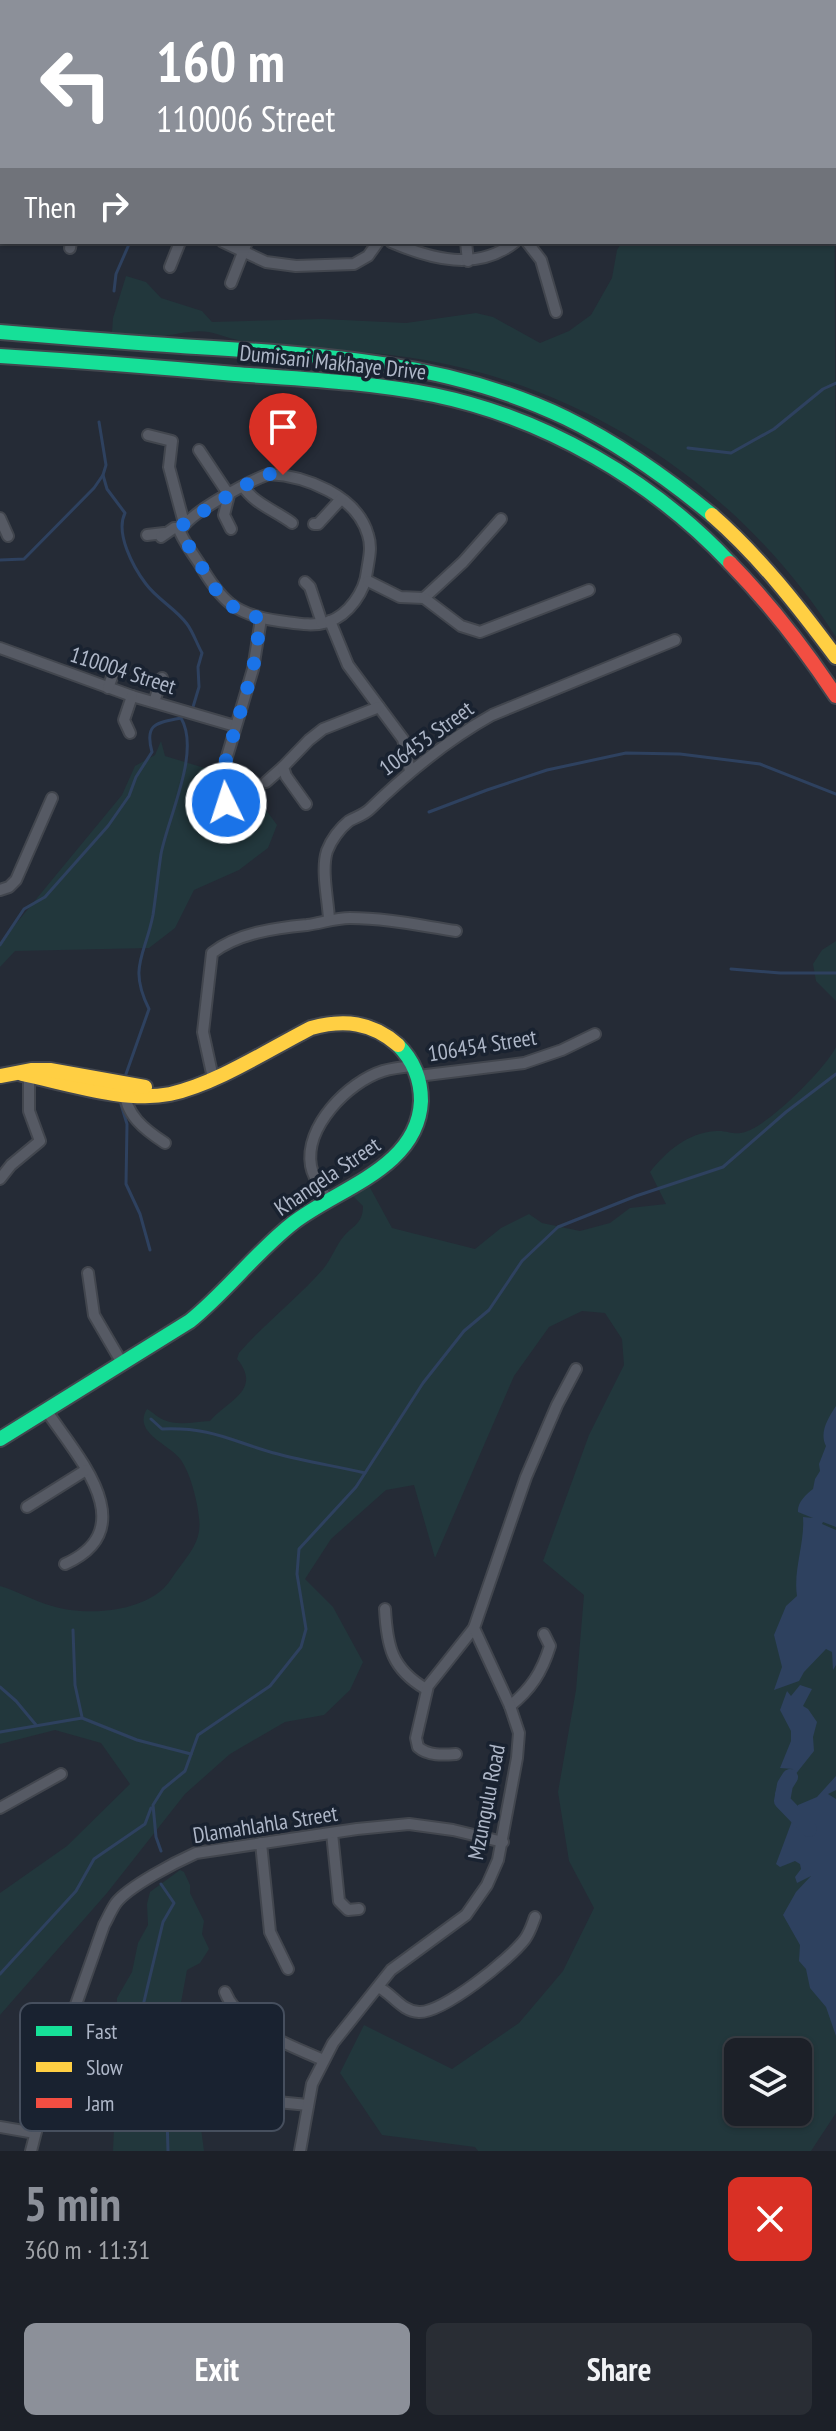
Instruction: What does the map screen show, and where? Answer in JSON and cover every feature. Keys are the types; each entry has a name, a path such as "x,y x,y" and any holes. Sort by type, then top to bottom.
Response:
{"main road":[{"path":"0,326 55,337"},
{"name":"Dumisani Makhaye Drive","path":"0,332 259,351 384,364 460,380 535,404 621,447 696,500 763,563 812,622 836,657"},
{"name":"Dumisani Makhaye Drive","path":"0,356 384,386 461,401 519,422 596,458 691,525 728,558 764,598 836,696"},
{"path":"0,1076 65,1072 125,1090 191,1087 298,1034 339,1022 377,1029 399,1046 416,1071"},
{"name":"Khangela Street","path":"0,1439 205,1310 283,1232 377,1171 405,1147 419,1117 422,1101 416,1071"}],"street":[{"path":"170,267 179,244"},
{"path":"231,283 245,247 275,264 328,266 354,264 365,259 376,244"},
{"path":"396,244 429,257 468,261 489,257 512,244"},
{"path":"466,244 468,261"},
{"path":"529,244 541,260 556,312"},
{"path":"147,535 159,532 164,535 183,525 243,486 269,474 283,475 307,481 341,499 356,512 368,533 368,581 353,603 326,622 303,624 261,619 236,609 221,598 182,538 183,525 169,467 172,441 148,435"},
{"path":"199,450 229,495 224,515 231,529"},
{"path":"243,486 253,499 292,523"},
{"path":"314,524 318,524 341,499"},
{"path":"0,518 8,536"},
{"path":"424,598 463,562 501,519"},
{"path":"368,581 400,597 424,598 461,626 480,632 589,590"},
{"path":"305,582 348,665 403,739 410,771"},
{"path":"246,782 229,803 218,806 223,770 253,669 261,619"},
{"name":"106453 Street","path":"329,919 326,862 329,847 349,822 368,812 386,791 410,771 469,727 492,715 675,640"},
{"name":"110004 Street","path":"0,648 132,696 235,726"},
{"path":"108,688 116,666"},
{"path":"154,702 162,678"},
{"path":"130,733 124,720 132,696"},
{"path":"266,782 323,729 379,707"},
{"path":"283,767 306,804"},
{"path":"0,890 16,880 52,798"},
{"path":"213,1078 203,1032 212,953 223,945 329,919 375,920 456,931"},
{"name":"106454 Street","path":"328,1200 310,1164 313,1141 325,1115 338,1099 374,1075 524,1063 595,1034"},
{"path":"0,1179 11,1165 40,1141 29,1111 27,1074"},
{"path":"125,1090 127,1105 137,1120 165,1143"},
{"path":"88,1273 94,1315 122,1363"},
{"path":"456,1754 432,1754 418,1747 416,1738 426,1689 474,1628 526,1477 576,1369"},
{"path":"46,1410 99,1490 103,1503 102,1521 88,1549 65,1564"},
{"path":"27,1507 86,1470"},
{"path":"385,1609 394,1658 407,1676 426,1689"},
{"name":"Mzungulu Road","path":"300,2151 312,2084 333,2043 399,1963 466,1915 487,1885 498,1860 519,1733 474,1628"},
{"path":"510,1706 534,1683 540,1672 550,1646 544,1634"},
{"path":"0,1808 61,1774"},
{"name":"Dlamahlahla Street","path":"77,2003 114,1905 159,1872 196,1853 383,1826 419,1825 503,1842"},
{"path":"332,1833 339,1901 348,1910 359,1909"},
{"path":"261,1843 270,1932 288,1969"},
{"path":"378,1987 406,2009 422,2012 437,2008 513,1952 528,1935 535,1917"},
{"path":"225,1992 230,2003"},
{"path":"284,2039 323,2060"},
{"path":"284,2103 308,2105"},
{"path":"0,2127 20,2130"},
{"path":"23,2131 35,2133"},
{"name":"Dlamahlahla Street","path":"31,2151 35,2133"}],"green space":[{"path":"621,244 835,244 836,637 799,585 757,537 710,494 660,456 605,423 548,396 488,375 408,357 250,342 203,331 154,336 112,332 113,318 126,276 146,282 161,298 202,311 212,322 322,319 406,323 476,313 493,317 540,343 569,331 591,315 612,278"},
{"path":"161,741 165,756 231,776 255,795 277,825 268,848 239,870 194,890 175,928 149,948 15,951 0,967 0,943 122,795 135,766 155,755"},
{"path":"836,941 836,1001 816,981 813,964 822,950"},
{"path":"836,1047 836,2113 811,2151 478,2151 475,2147 382,2135 340,2073 364,2025 452,2069 519,2023 563,1971 594,1908 569,1861 558,1792 576,1690 584,1595 543,1561 589,1435 624,1365 622,1339 605,1313 582,1311 549,1327 514,1376 435,1558 414,1485 386,1490 331,1539 305,1579 333,1607 363,1662 350,1690 324,1715 285,1722 230,1754 185,1794 107,1893 0,2015 0,1893 67,1846 130,1784 101,1743 55,1730 0,1744 0,1586 52,1606 95,1611 140,1603 166,1586 195,1545 199,1518 185,1466 144,1425 147,1409 169,1422 210,1421 240,1394 246,1379 237,1359 239,1353 324,1268 363,1212 363,1206 350,1193 368,1184 392,1228 475,1249 501,1228 529,1214 542,1223 580,1231 610,1223 630,1208 666,1204 650,1172 678,1144 706,1132 746,1132 786,1104 811,1080"},
{"path":"180,1870 184,1872 204,1921 202,1934 209,1949 200,1963 187,1970 181,2003 117,2003 132,1972 138,1943 148,1925 150,1892"},
{"path":"114,2131 201,2131 204,2151 113,2151"}],"water":[{"path":"836,1406 836,1527 822,1524 836,1530 836,1665 833,1670 832,1652 826,1649 799,1681 774,1690 782,1667 774,1635 786,1606 797,1596 803,1517 813,1518 798,1512 798,1509 802,1499 813,1489 820,1471 819,1464 826,1446 824,1431"},
{"path":"800,1685 812,1689 803,1706 817,1722 813,1737 814,1751 787,1785 784,1796 779,1798 775,1794 779,1781 793,1769 780,1768 791,1741 791,1731 780,1710 787,1691 791,1696"},
{"path":"836,1776 836,1790 828,1794 836,1799 836,2036 826,2007 810,1988 806,1969 799,1961 800,1945 783,1915 796,1892 811,1876 797,1883 795,1877 801,1869 800,1864 795,1861 780,1867 776,1864 798,1805 817,1797"}],"waterway":[{"path":"114,291 116,274 129,244"},
{"path":"688,448 731,453 774,429 823,389 836,383"},
{"path":"0,560 24,559 94,488 106,465 99,422"},
{"path":"103,475 107,489 125,513 122,530 136,569 150,589 187,624 202,653 198,667 199,687 193,707"},
{"path":"0,945 24,909 45,897 108,826 129,796 136,777 152,752 150,735 154,726 181,718 186,732 185,766 161,854 153,915 140,962 140,982 149,1009 126,1074"},
{"path":"429,812 547,770 626,753 680,754 760,764 836,794"},
{"path":"731,969 836,973"},
{"path":"161,1851 156,1837 153,1805 163,1789 185,1771 198,1735 270,1686 301,1647 306,1629 297,1574 299,1549 356,1487 423,1383 464,1331 489,1310 522,1261 558,1227 636,1196 723,1167 786,1112 836,1074"},
{"path":"120,1101 127,1124 126,1184 140,1214 150,1250"},
{"path":"151,1419 162,1429 196,1430 289,1457 365,1473"},
{"path":"73,1630 75,1685 82,1717"},
{"path":"0,1687 36,1725"},
{"path":"0,1732 82,1718 137,1740 191,1754"},
{"path":"790,1777 782,1801 809,1829"},
{"path":"0,1974 76,1891 94,1859 145,1824 151,1808"},
{"path":"144,2003 163,1922 174,1903 161,1884"},
{"path":"167,2131 168,2151"}],"traffic: fast":[{"path":"0,332 329,357 378,363 474,383 586,428 642,462 712,515"},
{"path":"0,356 360,384 434,395 475,405 556,436 594,456 666,505 730,563"},
{"path":"0,1439 190,1321 293,1223 391,1160 406,1143 416,1124 421,1101 415,1070 398,1045"}],"traffic: slow":[{"path":"712,515 762,565 836,657"},
{"path":"22,1074 96,1091 153,1096 205,1083 311,1028 323,1025 357,1024 378,1031 398,1045"},
{"path":"0,1076 50,1070 145,1087"}],"traffic: jam":[{"path":"730,563 786,627 836,696"}],"route":[{"path":"226,803 220,804 223,770 253,669 261,619 228,605 221,598 180,532 184,523 257,478 269,474 283,475"}]}
